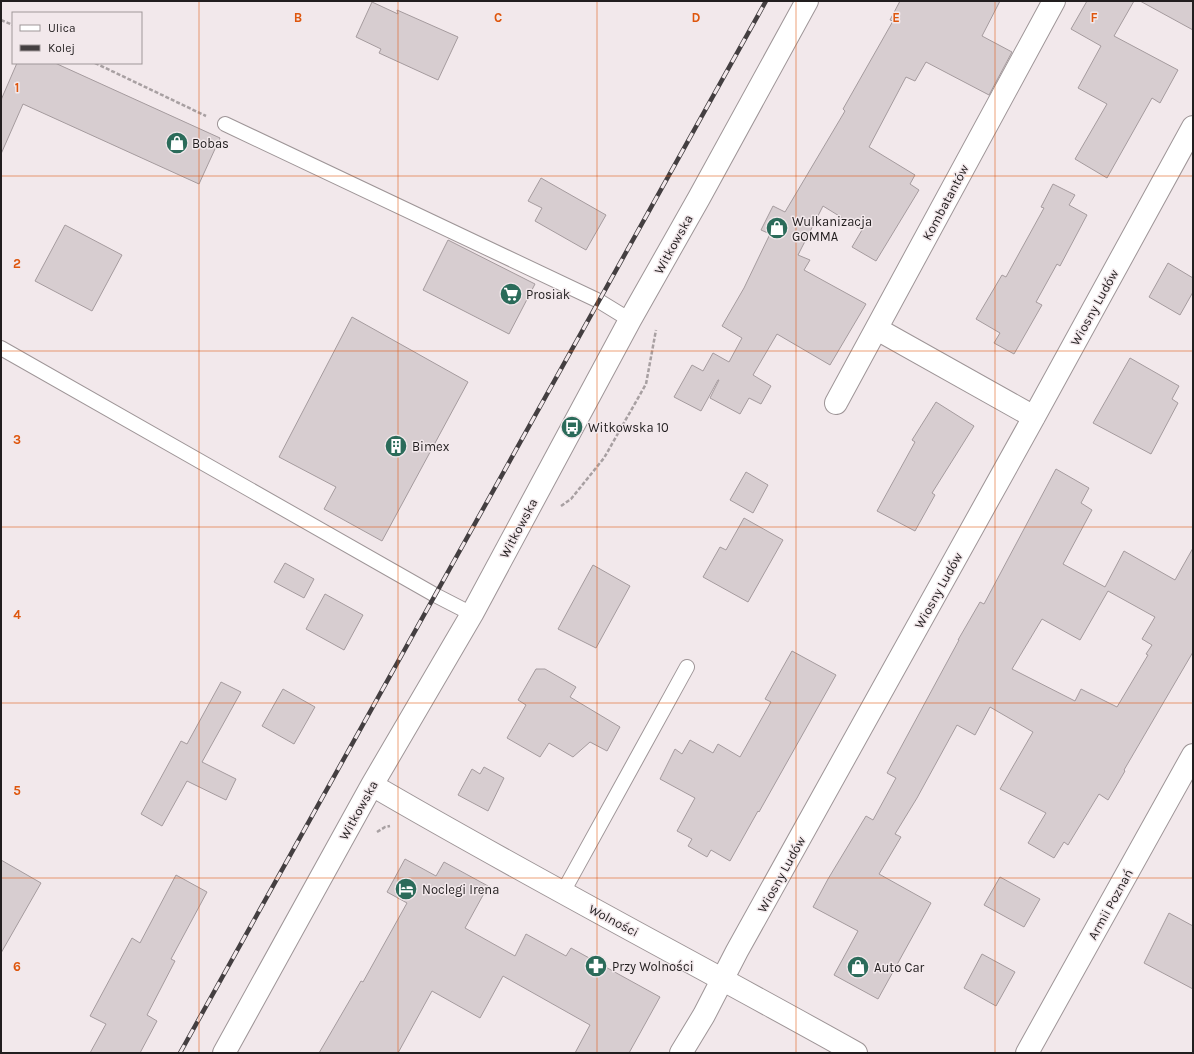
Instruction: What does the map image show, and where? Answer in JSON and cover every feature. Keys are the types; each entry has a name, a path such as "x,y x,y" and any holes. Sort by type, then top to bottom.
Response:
{"street":[{"name":"Witkowska","path":"224,1053 372,785 472,614 630,320 807,1"},
{"name":"Kombatantów","path":"836,403 1054,1"},
{"name":"Wiosny Ludów","path":"682,1053 1193,127"},
{"path":"877,329 1034,417"},
{"name":"Armii Poznań","path":"1027,1053 1193,755"},
{"name":"Wolności","path":"372,785 856,1053"}],"lane":[{"path":"225,124 599,301 630,320"},
{"path":"1,348 435,595 472,614"},
{"path":"563,892 687,667"}],"path":[{"path":"1,20 12,25"},
{"path":"97,64 225,124"}],"building":[{"path":"900,1 1000,1 982,36 1012,52 989,95 926,62 915,81 906,77 869,147 915,175 910,184 919,190 876,261 852,247 862,230 823,206 798,255 810,260 804,270 866,304 830,365 777,334 753,375 771,386 761,404 749,398 740,414 710,398 719,380 701,411 674,397 692,365 703,371 713,353 729,362 742,338 722,326 744,288 770,234 761,230 773,206 785,212 845,111 843,109 893,21 890,20"},
{"path":"1087,1 1134,1 1114,36 1178,70 1160,103 1152,98 1107,178 1075,159 1107,104 1078,88 1101,46 1071,29"},
{"path":"1140,1 1193,1 1193,30"},
{"path":"372,2 398,14 397,10 458,37 438,80 379,53 381,49 356,37"},
{"path":"17,64 57,64 220,138 199,184 23,104 1,154 1,100"},
{"path":"541,178 606,215 586,250 535,221 542,208 528,201"},
{"path":"1053,184 1075,195 1069,205 1087,215 1060,266 1057,264 1036,302 1042,305 1014,354 994,343 1000,333 976,319 1002,275 1006,277 1044,208 1041,207"},
{"path":"65,225 122,255 92,311 35,281"},
{"path":"448,240 535,284 509,334 423,290"},
{"path":"1168,263 1193,278 1193,292 1180,315 1149,297"},
{"path":"352,317 468,382 382,541 324,509 336,487 279,457"},
{"path":"1130,358 1179,386 1172,399 1178,403 1151,454 1093,423"},
{"path":"936,402 974,426 932,493 935,495 915,531 877,511 915,442 912,440"},
{"path":"1056,469 1089,488 1081,503 1092,510 1063,564 1105,587 1124,551 1175,580 1193,548 1193,652 1108,800 1099,794 1068,845 1064,842 1054,858 1028,843 1046,813 1000,789 1033,732 990,707 975,735 957,725 917,798 895,834 901,837 879,874 931,903 878,999 834,975 858,931 813,907 866,816 873,820 896,778 887,773 958,640 980,602 984,604","holes":["1108,591 1155,617 1142,639 1152,645 1146,654 1148,655 1117,707 1081,689 1075,701 1012,669 1042,619 1080,640"]},
{"path":"746,472 768,485 753,513 730,500"},
{"path":"744,518 783,540 748,602 703,577 720,547 726,550"},
{"path":"285,563 314,579 304,598 274,582"},
{"path":"593,565 630,586 596,648 558,629"},
{"path":"325,594 363,615 344,650 306,629"},
{"path":"792,651 836,675 730,861 711,850 707,857 688,846 692,839 677,831 695,798 660,779 675,749 682,754 690,740 713,753 718,744 740,757 771,702 765,699"},
{"path":"536,669 545,669 576,687 570,697 620,727 607,751 590,742 573,757 549,743 540,757 507,738 526,705 518,700"},
{"path":"221,682 241,692 202,762 236,779 226,800 187,781 162,826 141,814 181,741 187,744"},
{"path":"283,689 315,707 294,744 262,726"},
{"path":"484,767 504,778 488,811 458,795 472,769 480,774"},
{"path":"405,859 436,876 444,862 488,886 465,928 515,956 526,934 566,956 571,948 660,997 629,1053 575,1053 590,1025 503,976 480,1018 432,991 398,1053 319,1053 361,981 363,982 407,903 387,892"},
{"path":"1,860 41,883 1,953"},
{"path":"176,875 207,892 171,959 175,961 147,1015 157,1021 140,1053 90,1053 106,1024 90,1016 132,938 140,943"},
{"path":"1000,877 1040,899 1024,927 984,905"},
{"path":"1169,913 1193,926 1193,989 1144,963"},
{"path":"982,954 1015,972 996,1006 964,988"}],"railway":[{"path":"180,1053 766,1"}],"place":[{"name":"Bobas","path":"177,143"},
{"name":"Wulkanizacja GOMMA","path":"777,228"},
{"name":"Prosiak","path":"511,294"},
{"name":"Witkowska 10","path":"572,427"},
{"name":"Bimex","path":"396,446"},
{"name":"Noclegi Irena","path":"406,889"},
{"name":"Przy Wolności","path":"596,966"},
{"name":"Auto Car","path":"858,967"}]}
